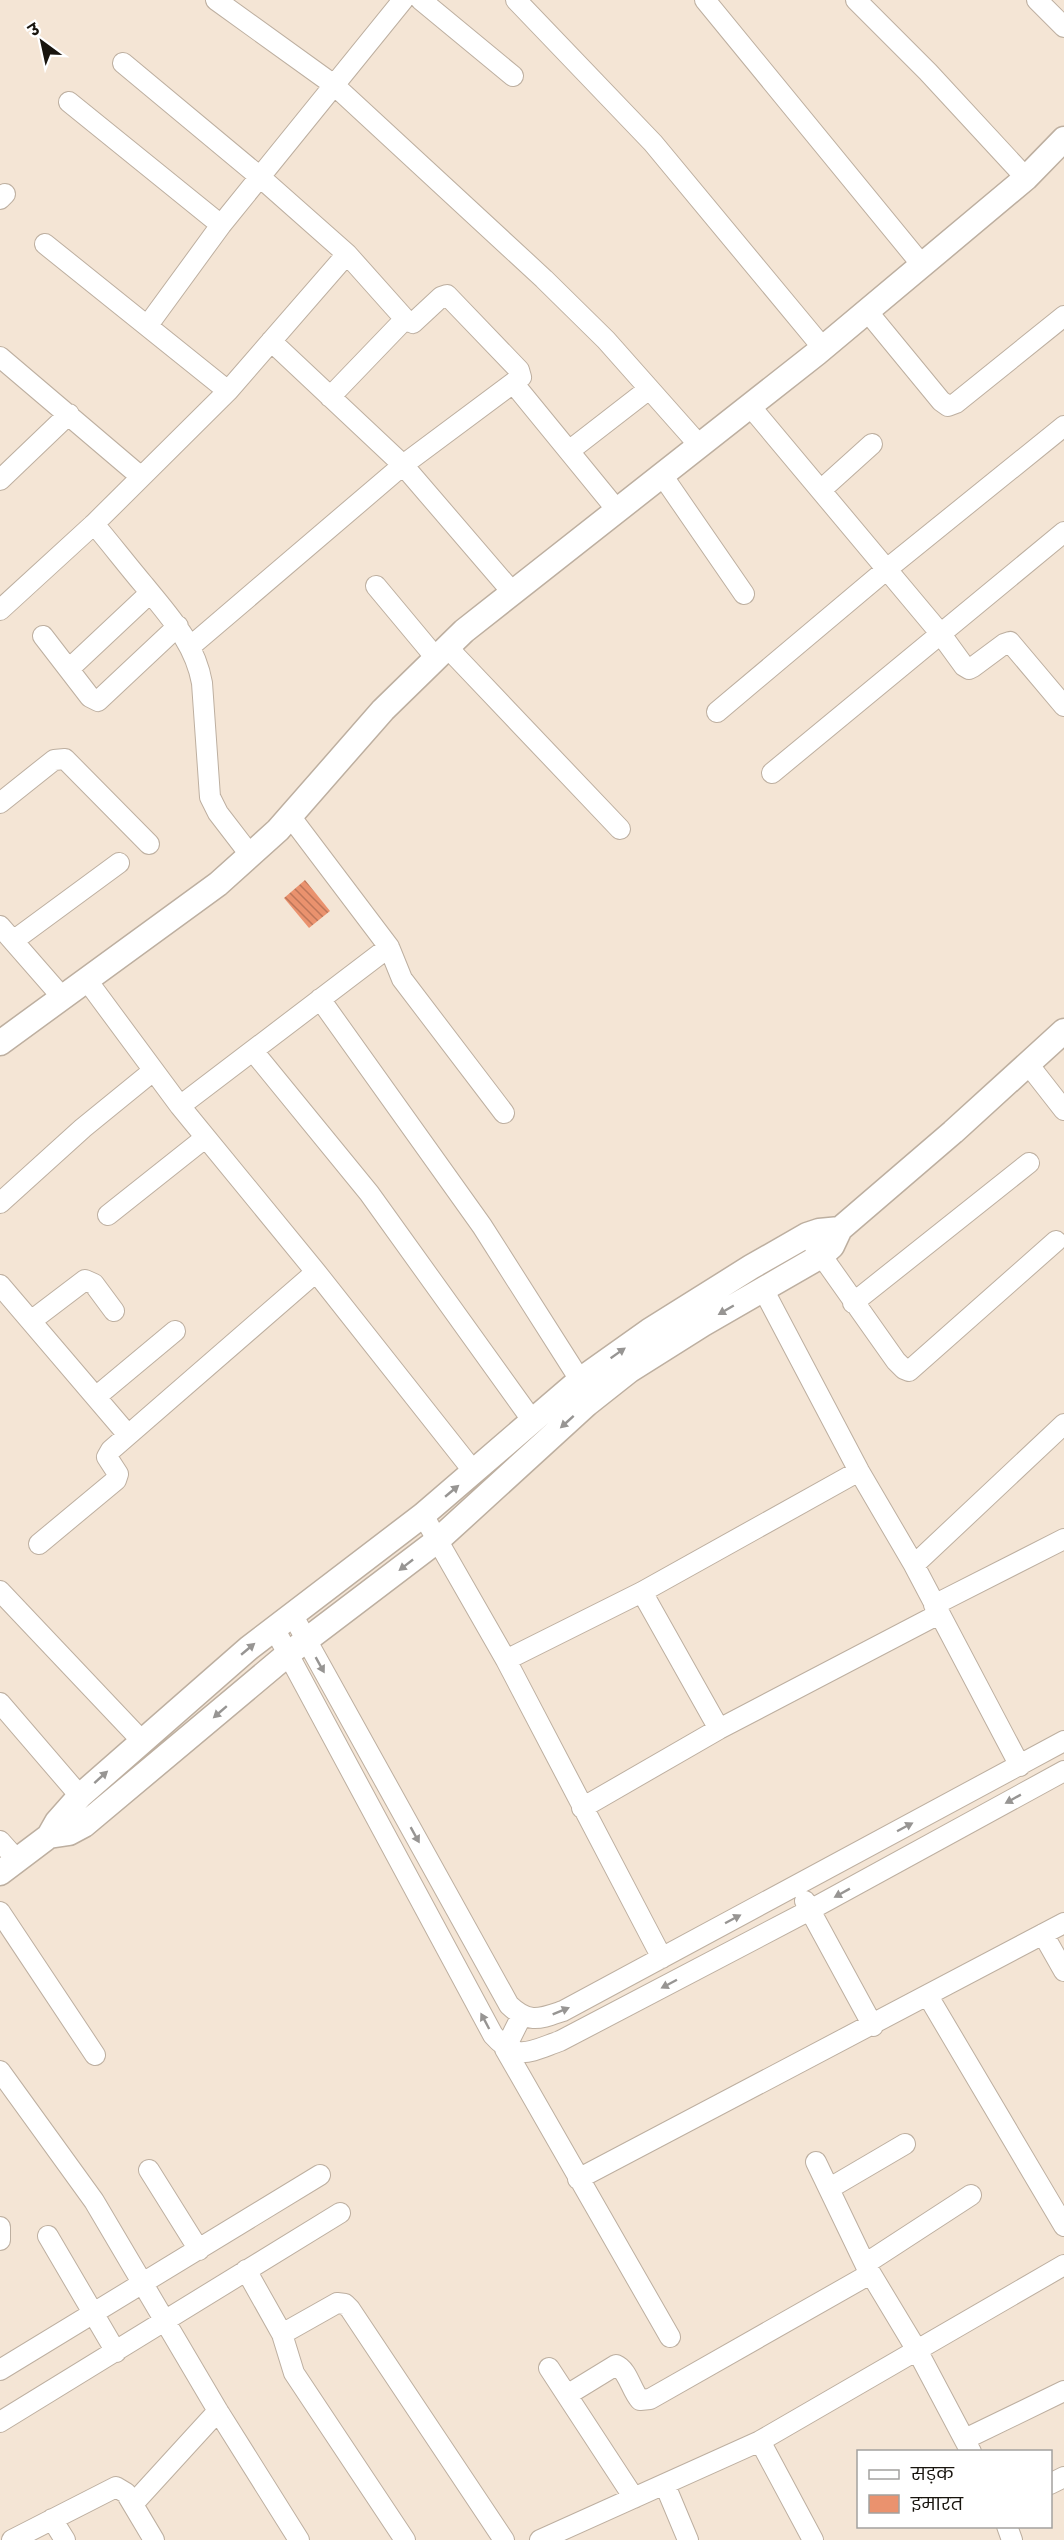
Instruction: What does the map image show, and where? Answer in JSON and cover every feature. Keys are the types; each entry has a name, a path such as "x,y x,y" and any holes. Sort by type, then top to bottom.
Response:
{"street":[{"path":"216,0 334,85 544,279 606,340 699,446"},
{"path":"148,325 221,225 403,0"},
{"path":"421,0 513,76"},
{"path":"516,0 653,143 823,348"},
{"path":"705,0 922,265"},
{"path":"856,0 928,72 1026,178"},
{"path":"1037,0 1064,27"},
{"path":"123,63 260,177 347,254 405,319 412,323 441,297 447,295 521,373 521,377 514,384 403,465 191,646"},
{"path":"69,102 221,225"},
{"path":"3,1036 62,998 218,884 251,856 290,816 383,710 441,653 513,593 823,348 1026,178 1064,139"},
{"path":"45,244 228,391"},
{"path":"0,610 94,524 228,391 347,254"},
{"path":"867,311 941,401 948,406 1064,316"},
{"path":"330,397 405,319"},
{"path":"270,341 403,465 513,593"},
{"path":"0,357 140,476"},
{"path":"514,384 617,510"},
{"path":"569,451 649,389"},
{"path":"750,405 940,633 964,666 969,669 1004,644 1013,644 1064,706"},
{"path":"0,480 69,414"},
{"path":"717,712 887,569 1064,426"},
{"path":"821,490 872,444"},
{"path":"662,475 744,594"},
{"path":"94,524 178,626 191,646 199,666 202,683 210,797 218,813 251,856"},
{"path":"771,773 1064,532"},
{"path":"376,586 620,829"},
{"path":"69,669 150,593"},
{"path":"43,636 90,697 98,701 178,626"},
{"path":"0,803 54,760 65,759 149,844"},
{"path":"290,816 389,947 402,979 504,1113"},
{"path":"13,941 118,863"},
{"path":"0,926 62,998"},
{"path":"180,1107 389,947"},
{"path":"86,979 180,1107 316,1272 474,1472"},
{"path":"320,999 482,1226 580,1380"},
{"path":"697,1314 763,1289 821,1256 831,1246 840,1229 945,1140 1064,1031"},
{"path":"253,1051 369,1193 532,1420"},
{"path":"1028,1064 1064,1110"},
{"path":"0,1203 83,1128 153,1071"},
{"path":"108,1215 205,1138"},
{"path":"853,1303 1029,1163"},
{"path":"0,1841 8,1867 49,1836 57,1822 80,1796 142,1741 283,1621 423,1515 580,1380 697,1314 807,1235 840,1229"},
{"path":"807,1235 853,1303 900,1366 909,1371 1056,1241"},
{"path":"39,1544 116,1480 118,1474 107,1456 111,1450 316,1272"},
{"path":"31,1321 85,1280 94,1284 114,1311"},
{"path":"0,1285 128,1435"},
{"path":"763,1289 859,1471 914,1565 1020,1766"},
{"path":"97,1396 175,1330"},
{"path":"49,1836 69,1833 84,1825 297,1647 438,1540 654,1340"},
{"path":"914,1565 1064,1424"},
{"path":"506,1660 642,1592 859,1471"},
{"path":"423,1515 506,1660 662,1958"},
{"path":"582,1808 719,1729 1064,1539"},
{"path":"0,1591 142,1741"},
{"path":"642,1592 719,1729"},
{"path":"283,1621 493,2035 505,2049 670,2337"},
{"path":"297,1647 509,2005 521,2017 540,2018 563,2011 1064,1741"},
{"path":"0,1703 80,1796"},
{"path":"505,2049 520,2054 560,2041 810,1910 1064,1771"},
{"path":"796,1885 873,2026"},
{"path":"0,1912 95,2055"},
{"path":"579,2179 873,2026 1064,1923"},
{"path":"1043,1935 1064,1971"},
{"path":"928,1996 1064,2226"},
{"path":"505,2049 521,2017"},
{"path":"0,2071 94,2201 218,2411 299,2540"},
{"path":"830,2188 904,2144"},
{"path":"816,2162 868,2269 918,2352 968,2445 1064,2391"},
{"path":"149,2170 200,2250"},
{"path":"0,2370 145,2284 320,2175"},
{"path":"567,2395 616,2365 622,2369 640,2400 650,2399 868,2269 971,2195"},
{"path":"0,2422 340,2214"},
{"path":"0,2227 0,2240"},
{"path":"48,2236 116,2352"},
{"path":"543,2539 760,2441 918,2352 1064,2265"},
{"path":"246,2270 282,2334 294,2373 405,2540"},
{"path":"282,2334 337,2303 345,2304 504,2540"},
{"path":"549,2368 634,2499"},
{"path":"133,2504 218,2411"},
{"path":"760,2441 813,2540"},
{"path":"664,2485 688,2540"},
{"path":"25,2537 52,2519 116,2487 122,2489 133,2504 154,2540"},
{"path":"52,2519 64,2540"}],"building":[{"path":"305,880 330,911 309,928 284,898"}]}
